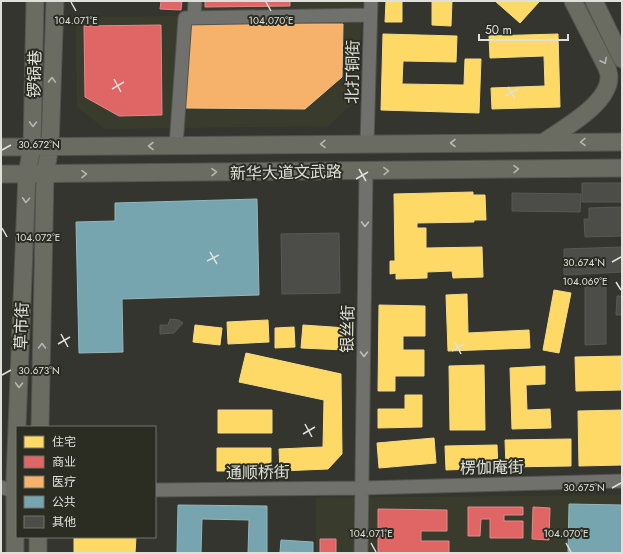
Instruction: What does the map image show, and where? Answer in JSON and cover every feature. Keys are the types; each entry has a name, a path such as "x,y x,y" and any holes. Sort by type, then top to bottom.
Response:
{"main road":[{"name":"锣锅巷","path":"32,147 35,1"},
{"name":"锣锅巷","path":"50,147 55,1"},
{"path":"544,142 596,105 604,94 608,85 609,77 607,68 573,1"},
{"path":"594,1 622,59"},
{"name":"新华大道文武路","path":"1,147 622,142"},
{"name":"草市街","path":"15,553 8,489 27,174 32,147"},
{"name":"草市街","path":"40,426 45,174 50,147"},
{"name":"新华大道文武路","path":"1,174 622,168"},
{"path":"38,538 38,553"}],"street":[{"path":"194,18 195,1"},
{"name":"北打铜街","path":"367,144 370,1"},
{"path":"176,146 185,18 370,15"},
{"name":"银丝街","path":"361,553 366,171"},
{"name":"楞伽庵街","path":"362,488 622,481"},
{"name":"通顺桥街","path":"156,490 362,488"}],"shaded area":[{"path":"190,1 362,1 358,99 328,126 105,129 77,107 76,17 189,16"},
{"path":"622,495 622,553 316,553 316,498"}],"building: 住宅":[{"path":"386,1 402,1 402,22 385,22"},
{"path":"432,1 452,1 451,26 432,25"},
{"path":"495,1 538,1 539,2 520,23"},
{"path":"383,34 457,36 456,62 403,61 402,84 464,85 465,59 481,59 479,113 381,110"},
{"path":"558,34 560,107 492,109 491,88 545,86 544,56 490,58 489,36"},
{"path":"473,192 473,195 485,195 486,220 474,220 474,222 417,223 417,228 426,228 426,248 482,247 483,277 453,278 452,271 427,272 427,278 396,279 396,273 390,274 390,261 395,261 394,194"},
{"path":"554,290 571,293 559,353 543,350"},
{"path":"467,294 468,333 529,330 530,348 448,351 446,295"},
{"path":"379,305 425,306 425,336 403,336 403,350 424,350 424,376 395,376 395,391 378,391"},
{"path":"268,320 269,342 228,344 227,322"},
{"path":"195,325 222,328 220,345 193,342"},
{"path":"303,325 347,328 345,350 301,348"},
{"path":"294,327 295,347 275,348 275,328"},
{"path":"246,353 341,374 342,454 328,469 280,471 279,449 323,447 324,400 239,382"},
{"path":"622,356 622,390 576,391 575,357"},
{"path":"484,365 485,430 450,430 449,366"},
{"path":"545,366 545,384 526,385 527,410 550,409 551,428 512,429 510,368"},
{"path":"405,395 422,395 422,427 378,428 378,409 405,409"},
{"path":"218,410 272,410 272,433 218,433"},
{"path":"622,410 622,465 579,466 578,411"},
{"path":"434,438 436,463 379,468 377,443"},
{"path":"571,439 571,466 506,467 505,440"},
{"path":"497,445 498,468 446,470 445,446"},
{"path":"217,448 271,448 271,471 217,471"},
{"path":"74,538 136,538 135,553 74,553"}],"building: 商业":[{"path":"161,1 182,1 181,10 160,9"},
{"path":"205,1 290,1 290,6 205,7"},
{"path":"161,25 162,115 119,116 85,97 84,26"},
{"path":"468,507 523,507 523,515 504,515 504,521 523,521 523,538 490,538 490,519 481,519 480,536 468,536"},
{"path":"533,507 550,508 549,540 532,539"},
{"path":"378,509 447,510 447,531 421,531 421,541 449,541 449,553 378,553"},
{"path":"320,539 336,539 336,553 320,553"}],"building: 医疗":[{"path":"186,23 343,24 342,77 305,109 185,108"}],"building: 公共":[{"path":"257,199 259,295 122,299 123,352 79,353 76,222 115,221 115,203"},
{"path":"569,504 622,505 622,553 568,553"},
{"path":"178,505 267,506 267,553 248,553 249,520 202,519 201,553 177,553"},
{"path":"281,540 313,542 313,553 280,552"}],"building: 其他":[{"path":"582,183 622,183 622,202 582,202"},
{"path":"512,193 581,194 580,212 512,211"},
{"path":"622,207 622,236 585,237 584,219 589,219 589,208"},
{"path":"339,233 340,293 282,294 281,234"},
{"path":"622,247 622,272 564,275 564,249"},
{"path":"585,283 606,283 606,344 585,345"},
{"path":"617,296 622,296 622,315 616,315"},
{"path":"170,319 179,320 183,323 174,333 160,334 160,325 168,325"}]}
